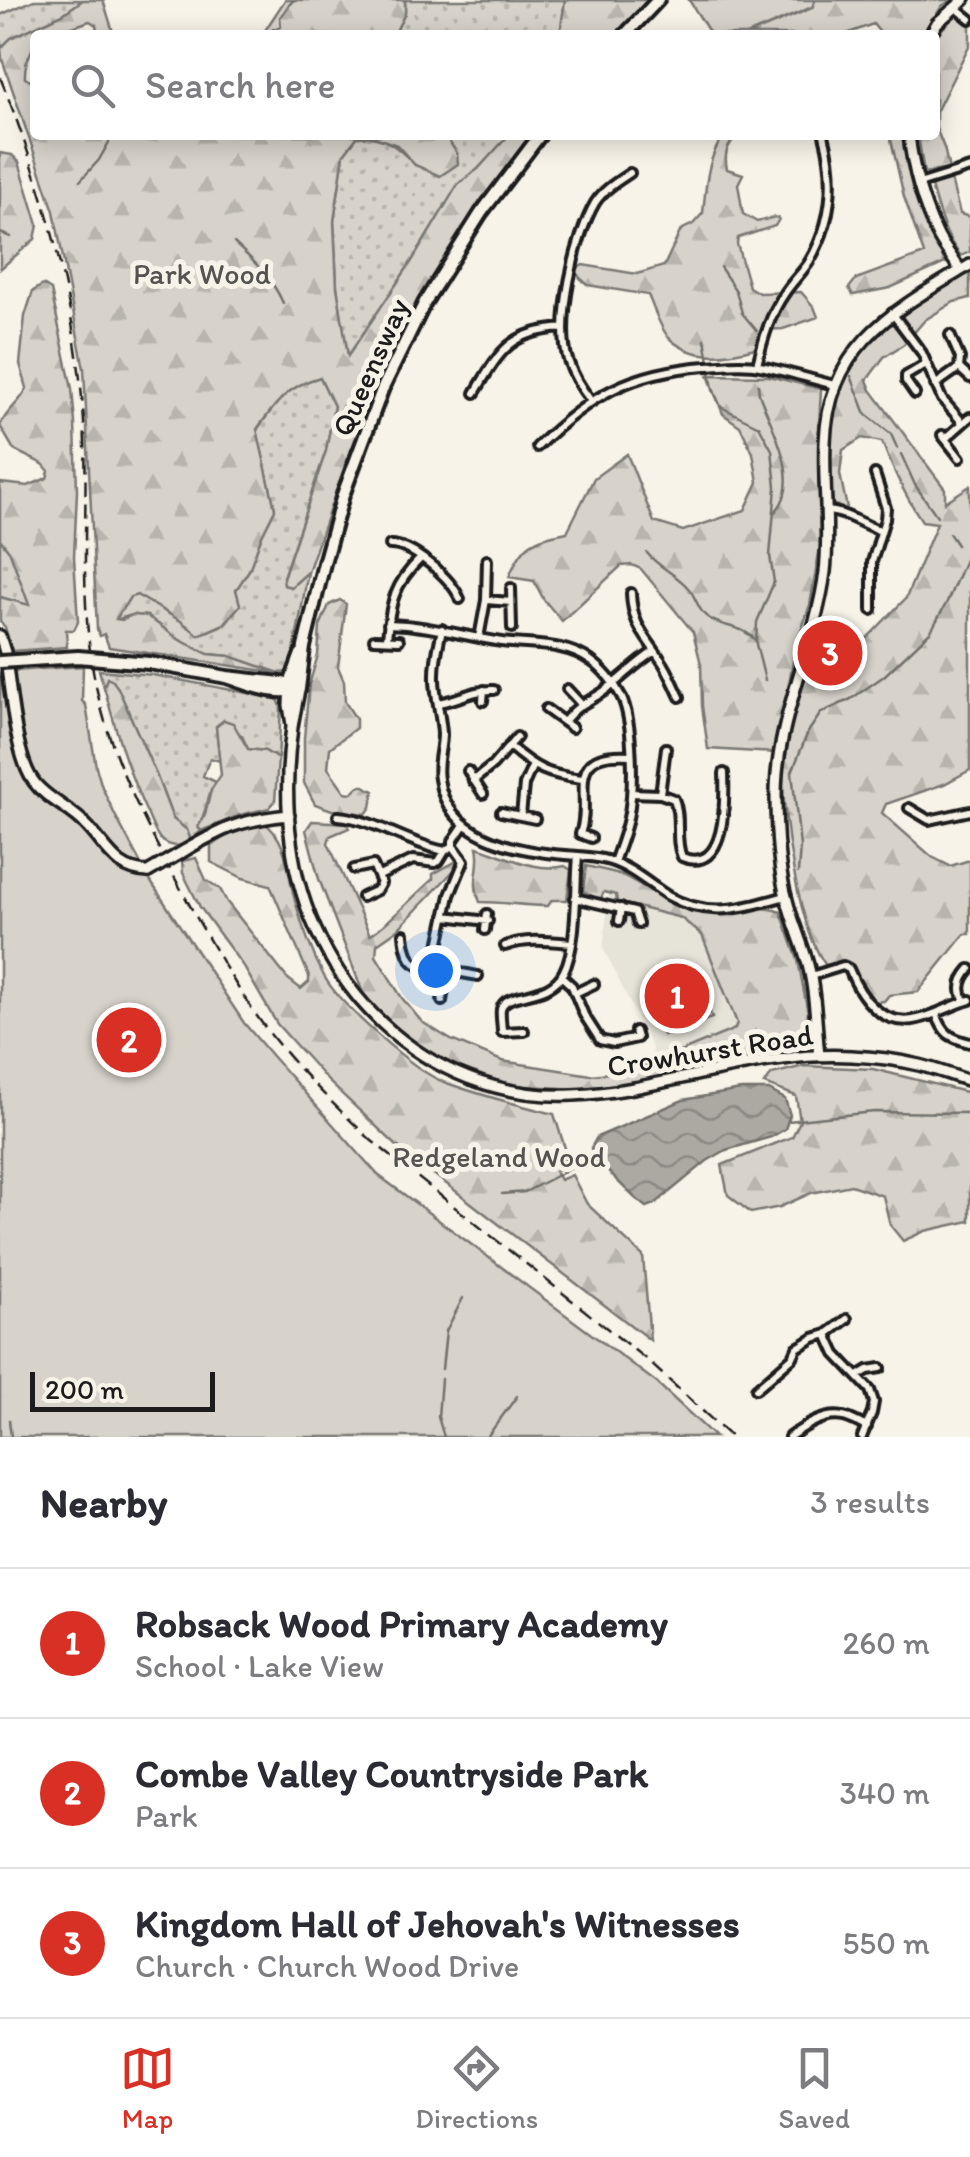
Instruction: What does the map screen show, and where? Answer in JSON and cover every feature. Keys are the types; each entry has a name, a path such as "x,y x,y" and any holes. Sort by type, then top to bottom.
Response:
{"main road":[{"path":"630,30 658,0"},
{"name":"Queensway","path":"293,688 343,496 382,390 426,302 481,213 536,140"},
{"path":"0,662 78,657 149,663 260,679 293,688"}],"street":[{"path":"935,30 959,3 970,19"},
{"path":"757,365 776,308 807,265 824,228 831,180 825,140"},
{"path":"819,1056 811,976 782,876 776,794 778,764 819,606 828,545 824,443 830,398 860,342 892,313 965,268 941,242 918,184 910,140"},
{"path":"918,184 970,168"},
{"path":"590,401 578,386 568,359 564,328 572,267 596,200 630,173"},
{"path":"892,313 922,353 942,400 966,420 943,437 960,458"},
{"path":"475,393 506,346 528,333 564,328"},
{"path":"950,335 960,368 970,378"},
{"path":"915,394 902,381 926,364"},
{"path":"537,447 590,401 646,375 684,368 757,365 835,385"},
{"path":"935,386 960,368"},
{"path":"874,607 872,562 886,508 875,474"},
{"path":"828,511 881,531"},
{"path":"390,545 401,545 420,558 454,586 460,599"},
{"path":"386,639 392,599 401,580 420,558"},
{"path":"480,638 487,560"},
{"path":"511,588 514,624"},
{"path":"631,593 631,608 639,631 655,651 680,698"},
{"path":"486,600 511,602"},
{"path":"388,624 422,625 480,638 549,645 591,661 621,696 626,710 632,794 628,821 614,862"},
{"path":"442,629 434,675 442,738 438,780 452,813 464,826 490,840 614,862 669,896 706,911 730,910 786,896"},
{"path":"0,636 22,753 32,781 86,824 124,868 148,872 228,826 289,815"},
{"path":"374,638 399,640"},
{"path":"564,722 581,704 655,651"},
{"name":"Queensway","path":"289,815 293,688"},
{"path":"567,689 581,704"},
{"path":"483,701 484,690"},
{"path":"438,703 470,692 494,690"},
{"path":"546,709 572,728"},
{"path":"474,781 517,737"},
{"path":"509,746 532,766 582,778"},
{"path":"660,794 666,748"},
{"path":"591,838 579,837 585,820 582,778 588,766 605,756 631,755"},
{"path":"520,816 524,785 532,766"},
{"path":"468,771 483,794"},
{"path":"632,794 660,794 674,800 682,857 702,861 711,854 724,819 724,772"},
{"path":"724,782 734,782"},
{"path":"909,808 929,820 949,820 970,811"},
{"path":"501,812 536,820"},
{"name":"Crowhurst Road","path":"289,815 292,850 303,896 320,942 334,965 385,1027 457,1072 508,1089 570,1095 646,1088 762,1062 819,1056 918,1065 970,1081"},
{"path":"338,816 351,817 415,843 449,849 464,861 454,882 434,970"},
{"path":"380,879 414,860 440,861 464,826"},
{"path":"524,1030 502,1032 501,1008 512,998 548,988 562,976 572,943 578,856"},
{"path":"354,869 374,865 380,879 377,890 362,897"},
{"path":"575,898 634,912 638,924"},
{"path":"619,921 622,908"},
{"path":"445,916 487,922"},
{"path":"404,934 405,950 418,968 478,976"},
{"path":"504,946 515,938 572,943"},
{"path":"811,976 844,966 880,1014 895,1021 915,1020 968,1001 960,988 970,969"},
{"path":"442,1001 447,971"},
{"path":"562,976 572,986 584,1015 603,1042 636,1038 636,1031"},
{"path":"575,993 594,984"},
{"path":"874,1027 880,1014"},
{"path":"936,1014 940,1027 952,1038 970,1043"},
{"path":"575,1020 584,1015"},
{"path":"756,1389 765,1376 794,1357 798,1348 848,1319"},
{"path":"827,1334 836,1354 870,1390 874,1402 862,1437"},
{"path":"858,1376 881,1368"},
{"path":"816,1410 819,1420"},
{"path":"788,1437 833,1416 866,1426"}],"shaded area":[{"path":"609,893 689,920 721,958 742,1028 653,1071 652,1048 603,948 607,912 590,907 592,899 608,902"}],"green space":[{"path":"34,0 83,0 63,14 11,38 1,48 0,15"},
{"name":"Park Wood","path":"83,0 103,0 112,30 97,30 90,21 63,30 30,30 25,78 30,80 30,140 355,140 344,154 334,221 337,287 348,356 458,184 504,140 530,140 475,210 398,339 346,462 308,572 291,587 284,585 283,578 326,451 334,406 320,377 291,391 257,429 275,509 249,570 236,590 240,605 224,624 199,635 137,595 130,597 116,619 147,616 178,639 208,654 230,656 279,673 109,647 104,634 100,636 97,629 84,369 54,211 2,59 1,48 11,38 63,14"},
{"path":"285,0 405,0 405,13 396,30 265,30"},
{"path":"405,0 565,0 561,30 396,30 405,13"},
{"path":"565,0 652,0 623,30 561,30"},
{"path":"689,0 815,0 812,7 759,30 708,30"},
{"path":"815,0 952,0 942,6 926,30 878,30 873,24 857,30 759,30 812,8"},
{"path":"958,13 970,20 970,44 940,104 940,31"},
{"path":"940,138 949,169 924,173 919,140"},
{"path":"355,140 383,140 415,165 457,153 447,140 504,140 458,185 348,357 337,287 334,221 344,154"},
{"name":"Park Wood","path":"383,140 448,140 457,153 458,164 440,176 415,165 397,145"},
{"path":"721,140 734,140 727,150 727,169 743,174 738,184 743,214 757,222 779,219 775,226 738,238 749,287 759,293 801,292 818,317 783,329 761,330 755,348 711,355 690,351 670,339 648,295 588,285 576,269 583,265 637,274 664,266 681,230 703,213 706,182"},
{"path":"891,140 908,140 924,209 945,263 890,288 853,295 849,288 856,279 924,254 904,197"},
{"path":"0,153 12,155 19,162 38,225 35,239 0,269"},
{"path":"951,180 960,214 970,217 970,252 961,256 946,231 931,186"},
{"path":"970,271 970,298 954,302 925,320 904,344 884,357 867,380 945,489 945,502 970,486 970,770 944,784 886,804 882,813 932,857 950,866 970,860 970,934 965,934 918,992 889,995 884,1001 875,1002 848,962 828,968 808,929 789,842 784,756 804,676 833,673 906,598 937,523 922,521 882,442 862,438 843,450 840,474 847,508 833,504 828,439 837,392 849,369 884,331"},
{"path":"43,285 51,290 72,389 78,622 74,630 66,630 67,647 12,651 0,621 0,597 29,605 10,552 0,539 0,483 28,486 47,478 49,471 14,450 0,426 27,388 20,364 25,316 33,291"},
{"path":"708,375 769,376 821,389 820,547 810,605 796,645 776,753 708,749 701,664 693,632 641,569 621,566 562,621 534,581 509,577 530,544 567,532 594,478 627,454 654,522 683,531 745,510 758,482 753,453 740,426 723,414"},
{"path":"320,377 334,406 326,451 283,577 291,587 308,572 288,672 208,654 178,639 147,616 115,620 130,597 137,595 199,635 225,624 240,605 236,590 249,570 275,509 257,430 283,397"},
{"path":"0,539 10,552 30,606 0,597"},
{"path":"340,600 346,604 338,667 344,681 345,702 356,719 356,728 330,748 328,768 345,792 352,793 359,786 374,791 366,814 315,804 304,783 309,685 318,655 320,626 329,605"},
{"path":"83,666 82,701 102,787 149,879 244,1023 378,1175 657,1383 715,1437 0,1437 0,672"},
{"path":"99,670 153,675 274,698 281,708 278,759 265,751 248,749 242,736 224,720 216,726 220,761 210,758 203,776 216,782 198,827 201,831 191,841 187,830 173,819 118,688 107,679 104,687"},
{"path":"107,678 118,688 173,819 187,830 191,841 188,843 165,843 153,828 118,735 104,687"},
{"path":"224,720 233,723 248,749 265,751 278,759 275,801 269,808 201,831 198,827 211,790 221,775 216,727"},
{"path":"312,821 349,823 349,828 330,836 328,843 370,935 433,879 433,874 455,862 459,865 397,930 377,944 376,956 422,1022 451,1040 502,1061 591,1075 637,1070 735,1029 737,1023 702,935 681,918 617,902 616,895 604,892 600,900 583,891 586,866 624,876 701,913 764,908 781,912 798,960 808,1013 805,1028 792,1047 648,1083 596,1090 508,1085 451,1064 408,1039 365,998 319,879 306,830"},
{"name":"Redgeland Wood","path":"263,822 283,848 299,913 324,976 361,1019 415,1065 444,1082 554,1114 565,1148 566,1164 555,1171 560,1180 572,1175 587,1204 643,1256 650,1340 397,1146 328,1081 277,1024 245,969 200,907 183,873 182,861 196,858 206,880 220,889 287,978 301,989 309,982 309,976 270,885 243,878 211,862 211,846 230,833"},
{"path":"477,847 532,865 565,866 571,870 567,900 552,900 548,906 480,902 476,886"},
{"path":"700,986 712,1018 663,1035 652,1002"},
{"path":"804,1066 873,1069 970,1093 970,1221 925,1231 903,1241 890,1225 883,1196 851,1185 811,1193 780,1207 751,1213 728,1195 722,1165 792,1137 800,1121 796,1096 764,1084 772,1074"}],"water":[{"path":"741,1090 769,1090 785,1099 790,1115 785,1129 726,1150 655,1204 647,1207 635,1198 593,1157 591,1148 597,1137 683,1100"}],"waterway":[{"path":"272,30 281,27 280,17 294,0"},
{"path":"80,181 110,140"},
{"path":"0,233 11,237"},
{"path":"234,243 268,278 283,303"},
{"path":"720,267 736,291 742,313 757,331"},
{"path":"705,339 709,361"},
{"path":"710,371 721,407 759,426 772,450 776,487 770,556 774,582 757,622 756,644 765,680"},
{"path":"851,376 866,414 891,434 897,448"},
{"path":"758,385 786,470 783,500 774,513"},
{"path":"901,454 915,485 937,516"},
{"path":"949,533 957,545"},
{"path":"798,873 800,846 792,772 808,732 821,713 851,699 884,676 931,631 970,548"},
{"path":"647,553 684,584 706,616 744,631 755,640"},
{"path":"788,1121 874,1112 970,1113"},
{"path":"502,1194 525,1192 593,1157"},
{"path":"442,1369 446,1331 463,1298"},
{"path":"441,1379 438,1417 444,1437"},
{"path":"487,1437 517,1396"},
{"path":"9,1420 11,1437"}],"railway":[{"path":"0,77 44,203 74,334 84,422 88,634 98,693 114,750 163,856 254,1012 325,1095 372,1141 648,1361 731,1437"}],"place":[{"name":"Kingdom Hall of Jehovah's Witnesses","path":"830,653"},
{"name":"Robsack Wood Primary Academy","path":"677,996"},
{"name":"Combe Valley Countryside Park","path":"129,1040"}]}
